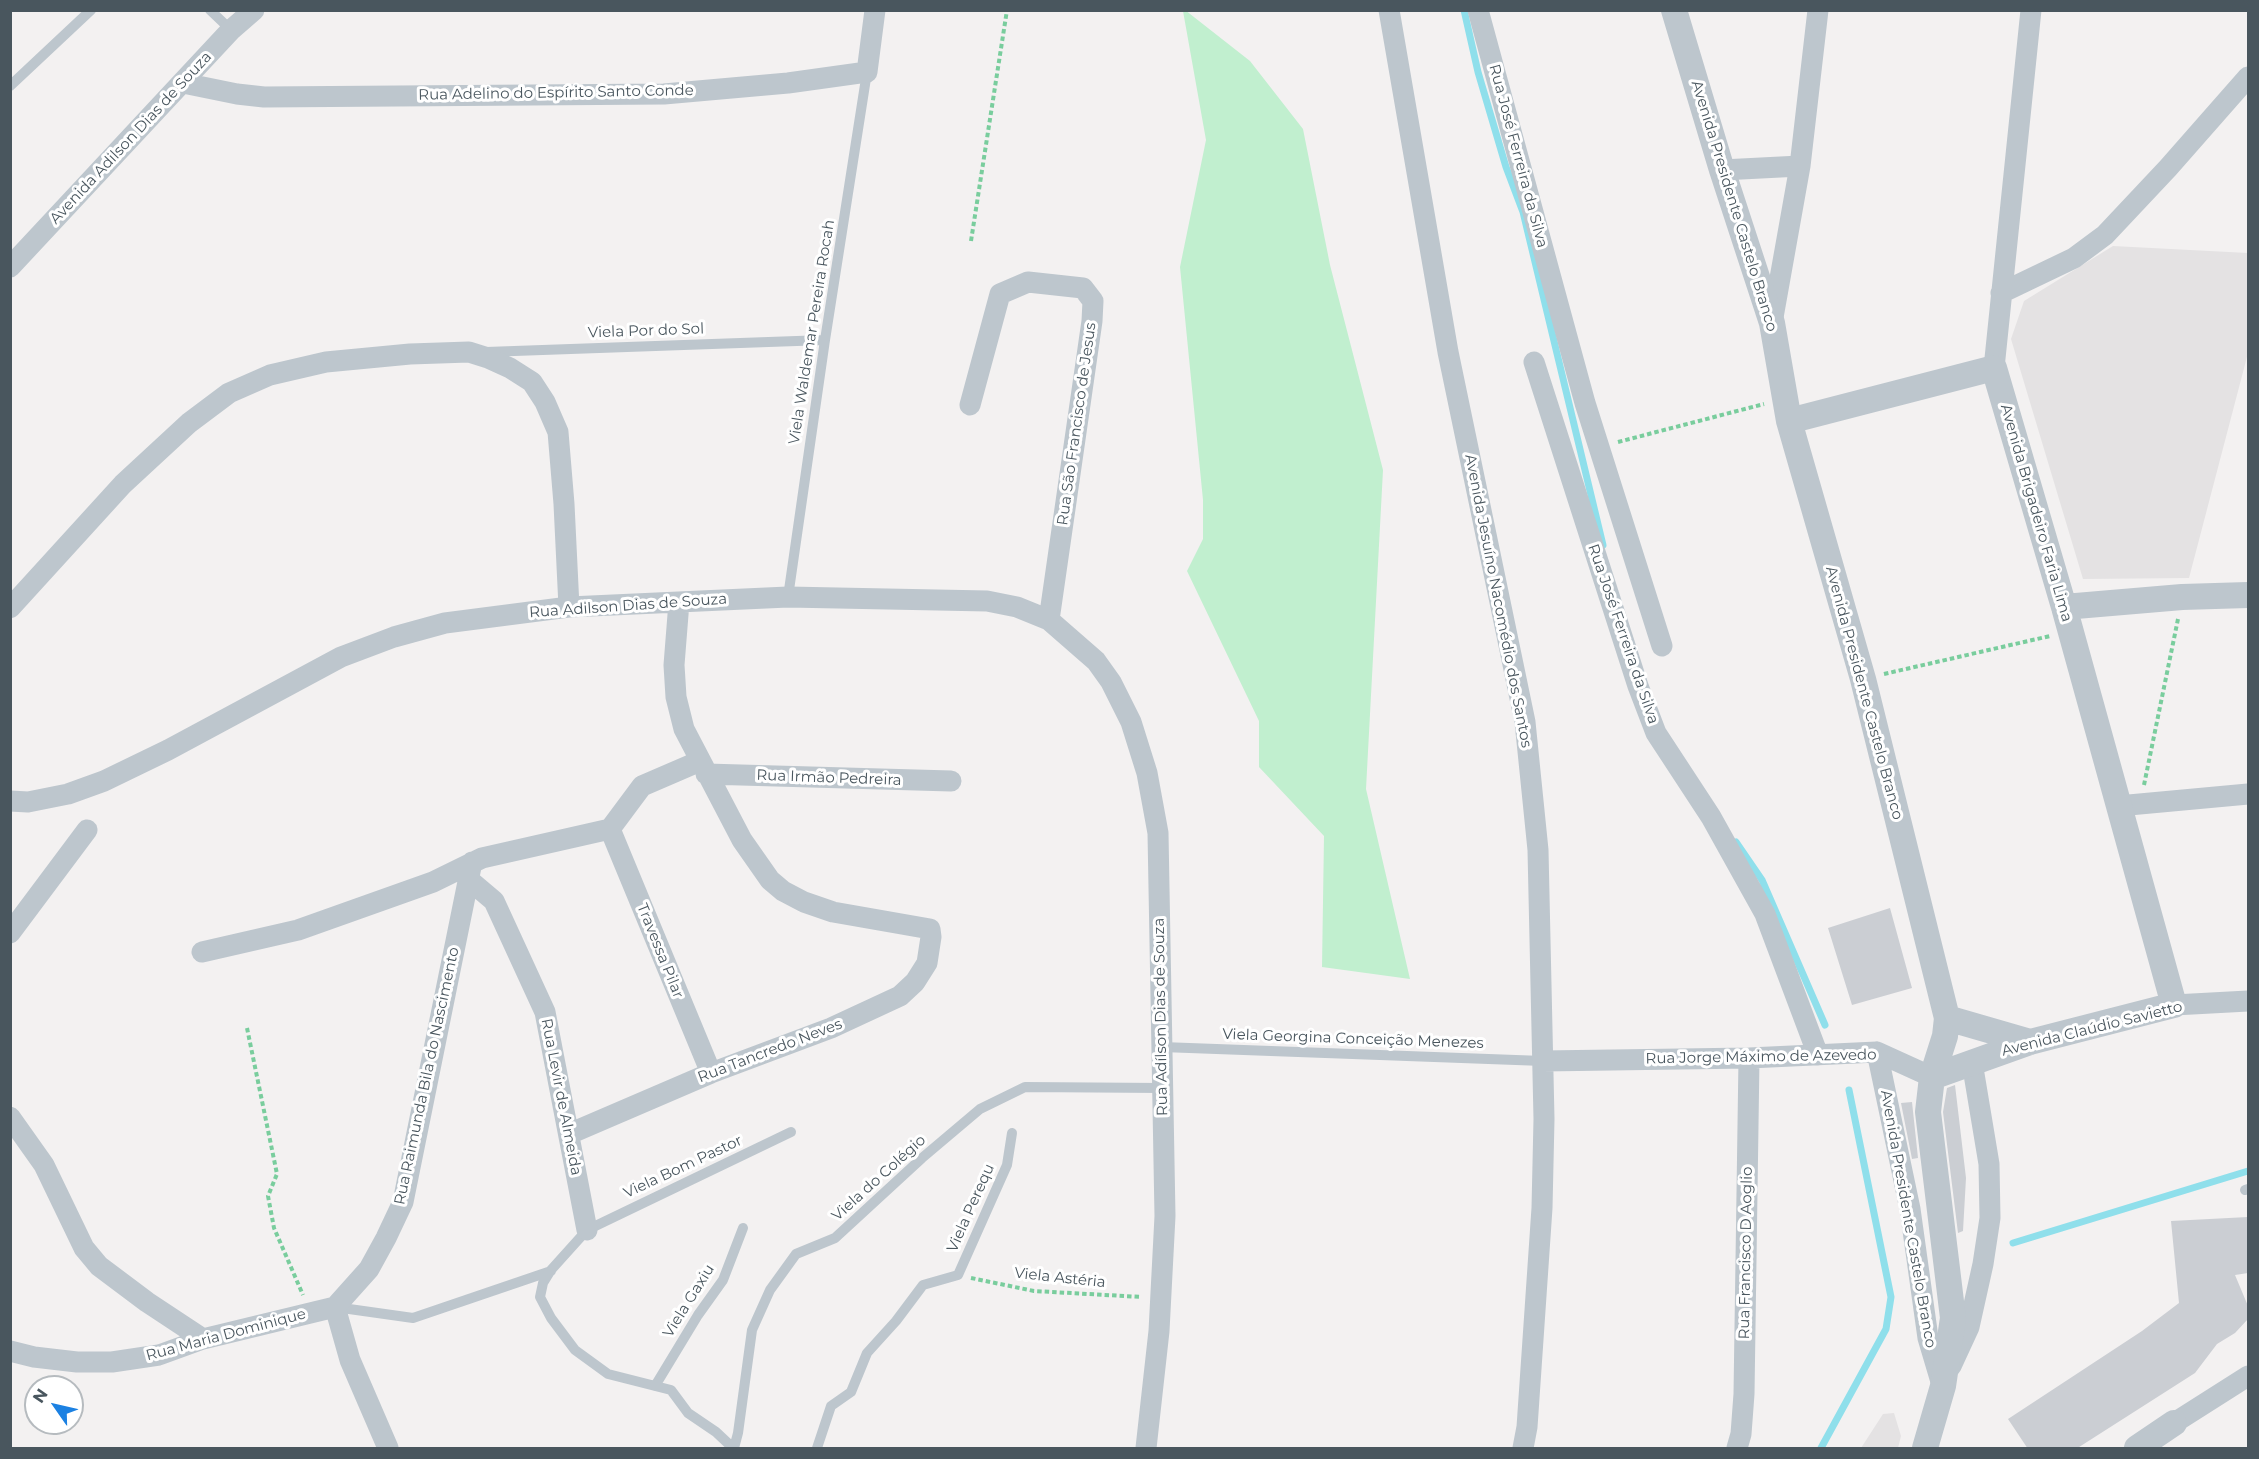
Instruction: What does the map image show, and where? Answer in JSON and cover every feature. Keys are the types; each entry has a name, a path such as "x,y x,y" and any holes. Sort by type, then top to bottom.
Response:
{"street":[{"name":"Avenida Adilson Dias de Souza","path":"10,267 231,30 254,10"},
{"path":"867,72 875,10"},
{"path":"1372,10 1383,10"},
{"name":"Avenida Jesuíno Nacomédio dos Santos","path":"1389,10 1448,352 1525,722 1538,850 1543,1060 1542,1208 1527,1427 1523,1449"},
{"name":"Rua José Ferreira da Silva","path":"1478,10 1585,403 1662,646"},
{"name":"Avenida Presidente Castelo Branco","path":"1674,10 1722,170 1772,323 1787,410 1863,679 1947,1018 1945,1036 1932,1077 1928,1112 1953,1318 1943,1386 1925,1449"},
{"path":"1772,323 1800,166 1818,10"},
{"name":"Avenida Brigadeiro Faria Lima","path":"2031,10 1994,368 2064,607 2069,632 2129,804 2174,1005"},
{"name":"Rua Adelino do Espírito Santo Conde","path":"183,83 264,97 663,94 788,83 867,72"},
{"path":"2001,293 2074,258 2105,235 2248,77"},
{"path":"1722,170 1800,166"},
{"name":"Rua São Francisco de Jesus","path":"970,405 1000,294 1029,282 1083,288 1093,301 1092,321 1049,620"},
{"path":"10,608 123,484 189,423 229,393 270,375 326,362 410,354 469,352 510,368 532,382 545,402 558,432 569,607"},
{"name":"Rua José Ferreira da Silva","path":"1534,362 1638,686 1656,733 1711,817 1765,914 1818,1055"},
{"path":"1787,410 1994,368"},
{"path":"2064,607 2182,597 2248,595"},
{"name":"Rua Adilson Dias de Souza","path":"19,802 68,794 104,782 341,657 394,637 445,623 569,607 788,597 987,601 1017,607 1049,620"},
{"path":"202,952 298,930 470,871 482,858 610,829 642,786 703,767 684,729 676,697 674,665 679,602"},
{"name":"Rua Adílson Dias de Souza","path":"1049,620 1096,661 1111,682 1131,722 1148,773 1158,833 1165,1216 1161,1298 1146,1449"},
{"name":"Rua Irmão Pedreira","path":"703,767 951,781"},
{"name":"Rua Tancredo Neves","path":"568,1134 711,1073 831,1028 900,996 915,982 927,963 930,929 833,912 804,902 783,891 770,880 742,840 703,767"},
{"path":"2129,804 2248,794"},
{"name":"Travessa Pilar","path":"610,829 711,1073"},
{"path":"10,933 87,830"},
{"name":"Rua Levir de Almeida","path":"470,871 494,901 545,1012 587,1230"},
{"name":"Rua Raimunda Bila do Nascimento","path":"335,1307 369,1269 402,1202 470,871"},
{"name":"Avenida Claúdio Savietto","path":"1972,1062 2030,1042 2174,1005 2248,1001"},
{"path":"1947,1018 2030,1042"},
{"name":"Rua Jorge Máximo de Azevedo","path":"1543,1060 1749,1058 1877,1052 1932,1077"},
{"name":"Avenida Presidente Castelo Branco","path":"1877,1052 1910,1209 1928,1338 1943,1386"},
{"name":"Rua Francisco D Aoglio","path":"1737,1449 1741,1434 1744,1394 1749,1058"},
{"path":"1932,1077 1972,1062"},
{"name":"Avenida Presidente Castelo Branco","path":"1943,1386 1969,1327 1983,1264 1990,1218 1989,1164 1972,1062"},
{"path":"10,1117 44,1165 84,1248 99,1266 147,1302 203,1339"},
{"path":"335,1307 350,1360 388,1449"},
{"name":"Rua Maria Dominique","path":"10,1351 34,1358 112,1362 159,1355 203,1339 335,1307"},
{"path":"2136,1449 2248,1376"},
{"path":"2168,1449 2174,1423"}],"lane":[{"path":"10,86 91,10"},
{"path":"210,10 231,30"},
{"name":"Viela Waldemar Pereira Rocah","path":"788,597 867,72"},
{"name":"Viela Por do Sol","path":"469,352 825,340"},
{"name":"Viela Georgina Conceição Menezes","path":"1162,1047 1543,1060"},
{"name":"Viela do Colégio","path":"733,1449 738,1433 752,1330 770,1290 796,1254 835,1238 922,1158 980,1109 1025,1087 1162,1088"},
{"name":"Viela Bom Pastor","path":"587,1230 791,1132"},
{"name":"Viela Perequ","path":"817,1449 831,1406 851,1392 867,1353 896,1321 923,1285 958,1275 1007,1165 1012,1133"},
{"name":"Viela Gaxiu","path":"655,1386 698,1315 723,1280 743,1228"},
{"path":"587,1230 551,1270 543,1283 540,1297 551,1318 575,1350 608,1374 671,1390 688,1413 716,1432 733,1449"},
{"path":"335,1307 413,1318 551,1270"}],"path":[{"path":"971,241 1007,10"},
{"path":"1599,447 1787,410"},
{"path":"2129,804 2182,597"},
{"path":"1863,679 2069,632"},
{"path":"247,1028 277,1174 268,1196 274,1228 311,1312"},
{"name":"Viela Astéria","path":"958,1275 1034,1291 1161,1298"}],"shaded area":[{"path":"2113,246 2248,253 2248,353 2189,578 2083,579 2011,339 2024,301"},
{"path":"1894,1413 1901,1436 1898,1448 1861,1448 1883,1414"}],"green space":[{"path":"1185,10 1250,61 1303,129 1330,265 1383,470 1366,789 1410,979 1322,967 1324,836 1259,767 1259,721 1187,571 1203,539 1203,500 1180,267 1206,140 1183,11"}],"building":[{"path":"1890,908 1912,988 1852,1005 1828,928"},
{"path":"1955,1085 1966,1178 1963,1231 1958,1233 1943,1112 1947,1088"},
{"path":"1912,1102 1918,1158 1912,1159 1901,1103"},
{"path":"2248,1217 2248,1273 2235,1275 2248,1306 2248,1319 2235,1333 2217,1344 2195,1373 2076,1449 2028,1449 2008,1419 2142,1331 2179,1303 2171,1221"}],"waterway":[{"path":"1464,10 1478,72 1506,167 1523,212 1603,545"},
{"path":"1736,842 1762,880 1825,1025"},
{"path":"1821,1448 1886,1329 1891,1297 1849,1090"},
{"path":"2013,1243 2248,1171"}]}
